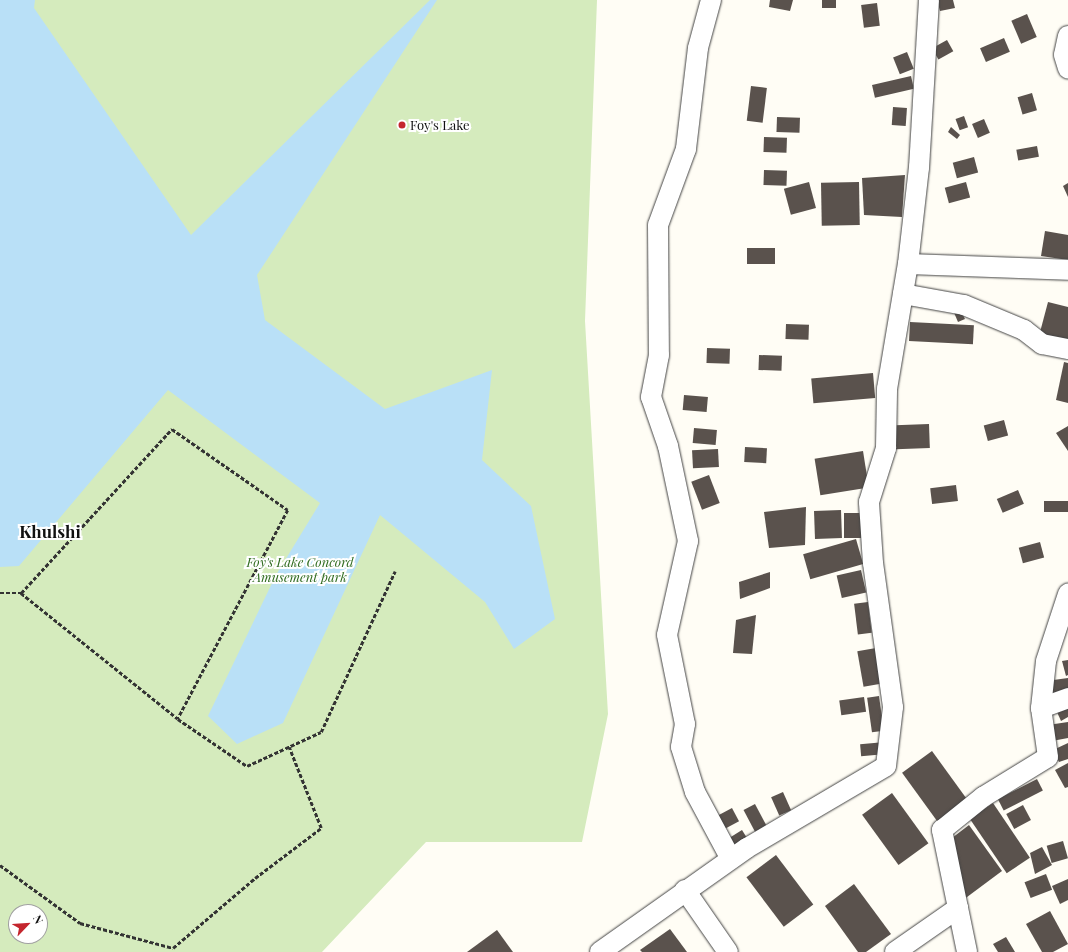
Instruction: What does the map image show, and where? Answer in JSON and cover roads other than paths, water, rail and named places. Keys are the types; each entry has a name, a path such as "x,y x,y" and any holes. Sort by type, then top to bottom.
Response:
{"street":[{"path":"711,0 698,48 686,149 658,225 658,356 651,397 668,446 688,541 667,635 685,724 681,747 695,792 731,859"},
{"path":"600,952 685,890 731,859 886,766 893,707 873,563 869,502 886,448 887,389 908,264 919,168 929,0"},
{"path":"1068,36 1064,55 1068,68"},
{"path":"908,264 1068,270"},
{"path":"903,294 964,305 1024,330 1042,344 1068,349"},
{"path":"967,952 942,830 983,797 1048,757 1041,708 1046,661 1068,594"},
{"path":"1041,708 1068,698"},
{"path":"685,890 728,952"},
{"path":"895,952 958,908"}],"water":[{"path":"0,0 35,0 34,8 191,235 430,0 437,0 257,275 265,320 385,409 492,370 482,460 531,506 555,619 514,649 485,602 380,515 283,723 237,744 208,716 276,575 320,503 168,390 19,566 0,567"}],"place":[{"name":"Foy's Lake","path":"402,125"}],"district":[{"name":"Khulshi","path":"50,532"}],"park label":[{"name":"Foy's Lake Concord Amusement park","path":"300,570"}]}
